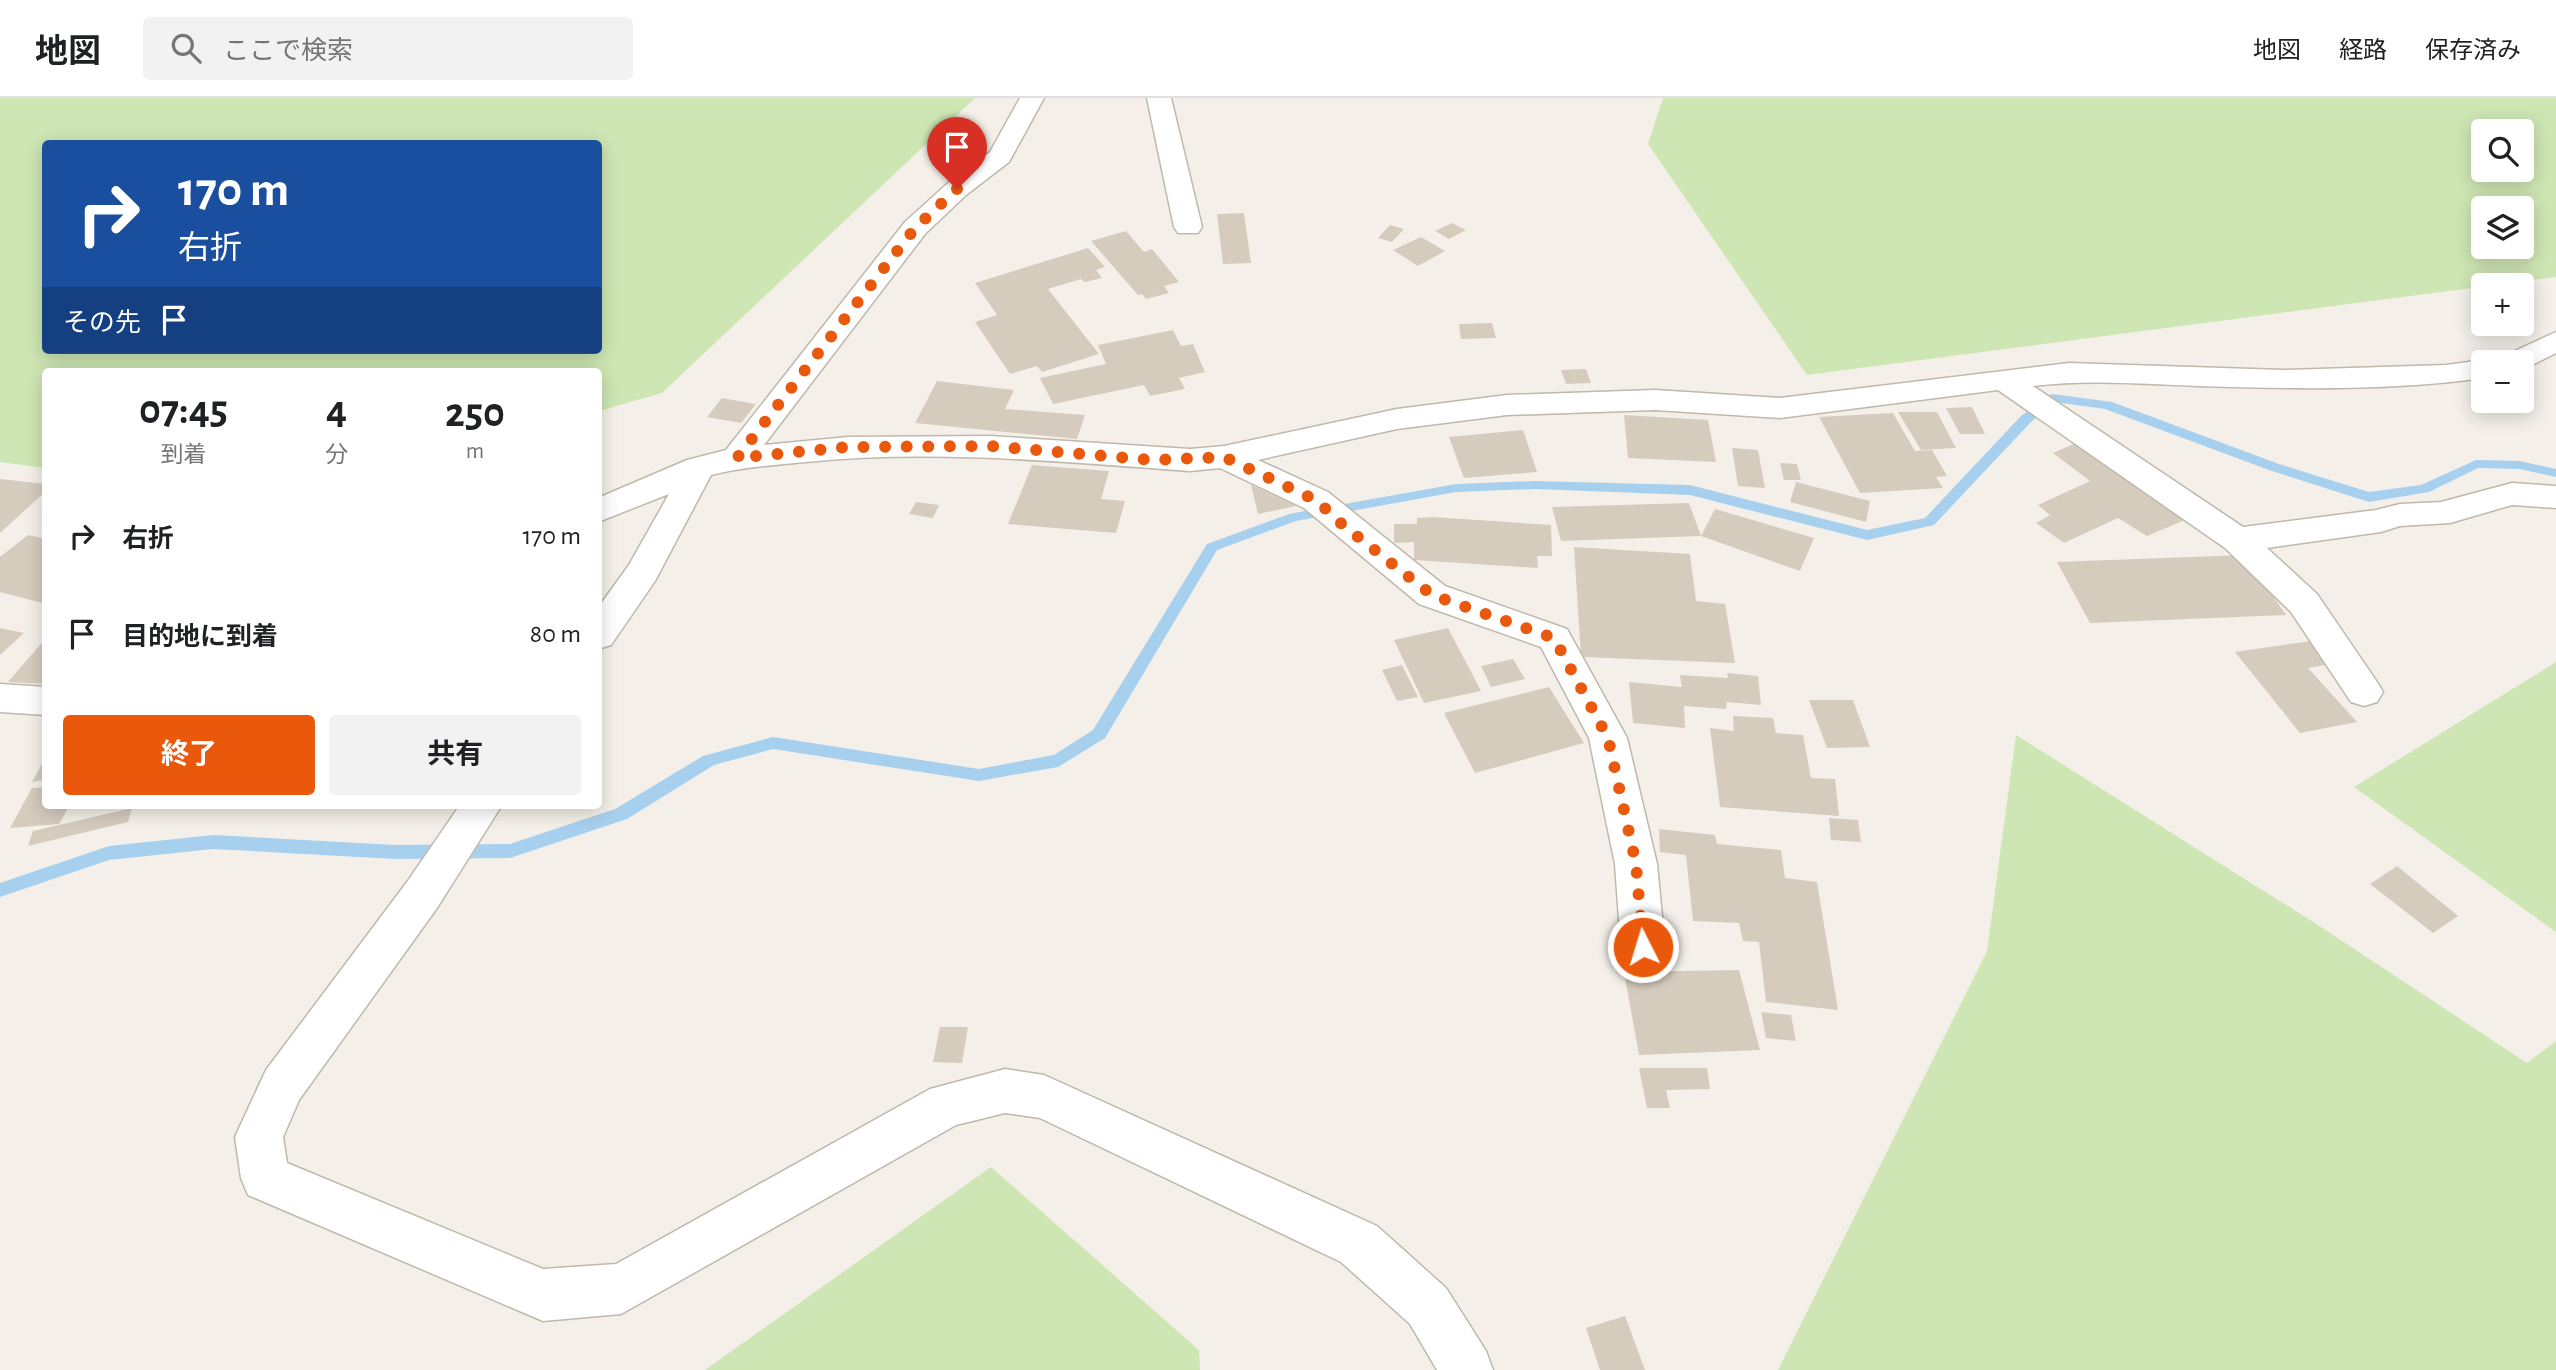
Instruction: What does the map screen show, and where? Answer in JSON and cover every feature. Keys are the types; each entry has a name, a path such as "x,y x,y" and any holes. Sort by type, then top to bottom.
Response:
{"street":[{"path":"737,458 915,228 957,189 1000,157 1032,98"},
{"path":"1159,98 1188,227"},
{"path":"2534,353 2556,341"},
{"path":"602,509 699,468 737,458 848,447 990,446 1151,460 1224,457 1396,419 1507,405 1655,400 1780,408 2013,385 2069,372 2283,379 2446,374 2471,371"},
{"path":"2013,385 2237,540 2304,603 2364,691"},
{"path":"1224,457 1316,500 1344,526 1432,595 1554,638 1608,738 1636,864 1643,947"},
{"path":"602,630 643,572 699,468"},
{"path":"2237,540 2381,521 2399,513 2449,513 2508,492 2538,492 2556,497"},
{"path":"0,698 42,701"},
{"path":"473,817 422,895 282,1085 259,1137 265,1178 543,1295 621,1289 947,1105 1005,1091 1044,1097 1359,1244 1428,1306 1467,1370"}],"green space":[{"path":"0,98 975,98 662,393 602,410 602,368 42,368 42,468 0,462"},
{"path":"1663,98 2556,98 2556,277 2534,280 2534,273 2471,273 2471,288 1807,375 1648,144"},
{"path":"2556,662 2556,932 2354,787"},
{"path":"2016,735 2318,925 2527,1063 2556,1041 2556,1370 1778,1370 1987,951"},
{"path":"991,1167 1199,1350 1200,1370 705,1370"}],"building":[{"path":"1244,213 1251,263 1223,264 1217,214"},
{"path":"1452,223 1466,230 1449,239 1435,231"},
{"path":"1390,225 1404,229 1392,242 1378,238"},
{"path":"1126,231 1144,252 1152,249 1179,282 1164,286 1169,293 1146,299 1142,294 1138,295 1091,241"},
{"path":"1421,237 1445,251 1418,266 1393,250"},
{"path":"1088,248 1105,267 1096,270 1102,278 1085,282 1081,279 1048,289 1099,354 1042,372 1037,366 1010,374 975,322 997,315 975,283"},
{"path":"1492,323 1496,338 1461,339 1459,324"},
{"path":"1173,330 1181,346 1193,344 1205,372 1179,378 1185,389 1150,396 1144,385 1053,404 1040,378 1106,364 1098,345"},
{"path":"1586,369 1591,383 1566,384 1561,370"},
{"path":"937,381 1014,390 1005,409 1085,415 1077,439 915,423"},
{"path":"722,398 756,404 741,423 707,417"},
{"path":"1972,407 1985,434 1960,434 1946,408"},
{"path":"1898,412 1937,412 1956,448 1921,450"},
{"path":"1893,413 1915,451 1932,450 1947,476 1936,477 1943,488 1860,493 1819,417"},
{"path":"1624,415 1708,420 1716,462 1628,458"},
{"path":"1523,430 1537,472 1464,478 1449,437"},
{"path":"2085,439 2192,517 2147,536 2118,518 2064,543 2036,523 2050,515 2038,505 2090,481 2053,453"},
{"path":"1732,448 1758,450 1765,488 1738,486"},
{"path":"1780,463 1797,464 1801,480 1784,480"},
{"path":"1032,465 1109,471 1101,499 1125,501 1116,533 1008,524"},
{"path":"0,479 42,484 42,495 0,533"},
{"path":"1796,482 1870,501 1866,522 1790,502"},
{"path":"1251,485 1296,506 1258,514"},
{"path":"916,502 939,505 933,518 909,514"},
{"path":"1689,503 1701,536 1561,541 1552,507"},
{"path":"1715,509 1814,538 1800,571 1701,536"},
{"path":"1417,518 1551,525 1552,556 1537,556 1538,568 1414,560 1414,542 1394,543 1394,524 1417,524"},
{"path":"28,535 42,538 42,603 0,592 0,557"},
{"path":"1574,547 1690,554 1696,601 1725,604 1735,663 1581,657"},
{"path":"2244,555 2286,615 2090,623 2057,562"},
{"path":"0,628 24,633 0,655"},
{"path":"1448,628 1481,691 1424,703 1394,640"},
{"path":"2317,640 2338,663 2308,668 2357,722 2300,733 2235,652"},
{"path":"42,643 42,684 8,682"},
{"path":"1513,659 1525,679 1491,687 1481,666"},
{"path":"1402,665 1418,697 1397,701 1382,670"},
{"path":"1727,673 1758,676 1761,705 1727,702 1726,709 1684,706 1685,728 1633,723 1629,682 1682,687 1680,675 1728,678"},
{"path":"1549,687 1584,743 1475,773 1444,713"},
{"path":"1809,700 1853,700 1870,747 1827,748"},
{"path":"1733,716 1773,718 1776,733 1803,735 1811,778 1835,779 1839,816 1720,807 1710,728 1734,731"},
{"path":"42,763 42,781 32,782"},
{"path":"42,787 42,809 68,809 59,824 10,828 32,788"},
{"path":"132,809 128,822 28,846 33,831"},
{"path":"1829,818 1858,820 1861,842 1831,840"},
{"path":"1659,829 1715,835 1717,844 1781,850 1785,878 1817,882 1838,1010 1766,1002 1759,942 1743,941 1739,923 1693,921 1686,855 1660,852"},
{"path":"2397,866 2458,916 2433,933 2370,884"},
{"path":"1739,970 1760,1050 1639,1055 1624,972"},
{"path":"1761,1012 1791,1015 1796,1041 1766,1038"},
{"path":"940,1027 968,1027 962,1063 933,1062"},
{"path":"1639,1068 1707,1068 1710,1089 1666,1090 1670,1108 1647,1108"},
{"path":"1625,1316 1645,1370 1600,1370 1586,1328"}],"waterway":[{"path":"0,890 109,853 213,842 395,852 510,851 621,814 709,760 773,743 979,775 1058,761 1099,734 1212,547 1294,517 1456,488 1535,485 1690,490 1867,535 1929,522 2026,419 2052,398 2107,405 2274,467 2369,497 2424,489 2476,464 2520,465 2556,473"}],"route":[{"path":"957,189 915,228 737,458 848,447 990,446 1151,460 1224,457 1316,500 1344,526 1432,595 1554,638 1608,738 1636,864 1643,947"}]}
